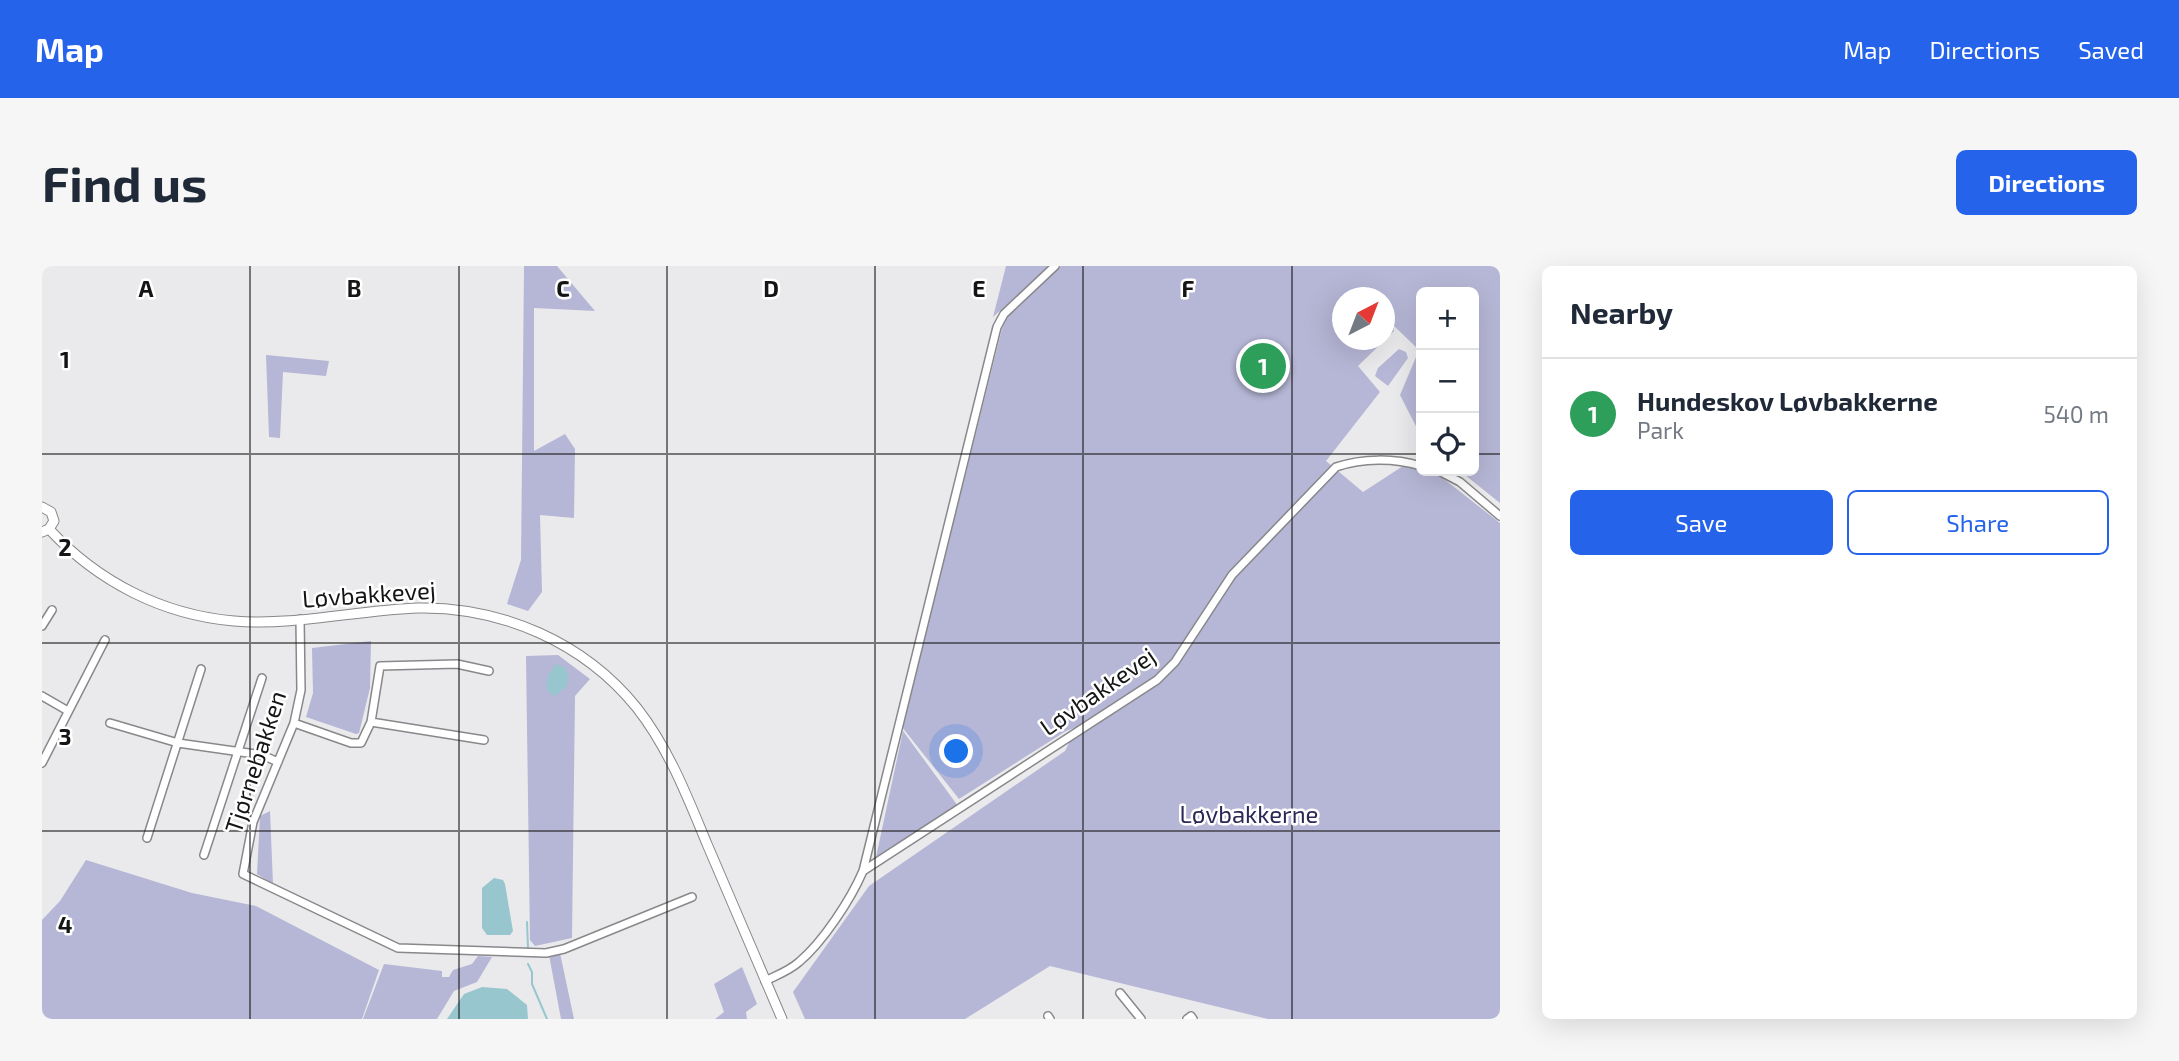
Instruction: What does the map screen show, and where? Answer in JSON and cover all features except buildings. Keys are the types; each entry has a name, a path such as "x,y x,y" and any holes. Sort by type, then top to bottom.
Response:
{"street":[{"name":"Løvbakkevej","path":"765,981 791,968 807,954 855,889 863,871 997,327 1004,314 1055,266"},
{"name":"Løvbakkevej","path":"863,871 1157,680 1175,662 1232,575 1336,467 1349,463 1397,459 1416,465"},
{"path":"1449,476 1460,482 1500,516"},
{"path":"42,507 49,509 54,517 46,531"},
{"name":"Løvbakkevej","path":"46,531 100,574 159,605 207,618 236,621 300,619 418,608 479,613 532,629 575,652 599,670 636,706 670,758 782,1019"},
{"path":"42,626 52,610"},
{"name":"Tjørnebakken","path":"300,619 301,690 294,723 253,822 243,874 380,941 415,950 546,953 564,949 692,897"},
{"path":"42,763 104,640"},
{"path":"294,723 356,744 363,740 371,722 380,666 457,664 489,671"},
{"path":"147,838 201,669"},
{"path":"204,855 262,678"},
{"path":"42,696 68,711"},
{"path":"371,722 484,740"},
{"path":"110,723 178,743 238,752 278,762"},
{"path":"1120,993 1141,1019"},
{"path":"1187,1019 1191,1016 1194,1019"}],"green space":[{"path":"524,266 557,266 595,311 534,308 534,451 565,434 575,449 574,518 540,515 542,592 528,611 507,604 521,560"},
{"path":"1006,266 1051,266 993,317"},
{"name":"Løvbakkerne","path":"1061,266 1500,266 1500,503 1466,476 1479,476 1479,287 1416,287 1416,347 1395,327 1395,287 1332,287 1332,350 1374,350 1358,366 1380,392 1326,461 1363,492 1403,466 1416,468 1416,476 1440,476 1500,523 1500,1019 1268,1019 1050,966 965,1019 805,1019 793,992 869,886 1065,751 1077,727 1066,731 959,799 902,727 1007,315"},
{"path":"1399,349 1406,352 1408,358 1388,386 1375,376 1378,368"},
{"path":"266,355 329,361 326,376 283,372 280,438 269,437"},
{"name":"Løvbakkerne","path":"1416,357 1416,426 1400,395"},
{"path":"371,641 370,688 359,733 306,717 313,693 312,648"},
{"path":"558,655 590,679 575,696 572,938 535,946 530,940 526,656"},
{"path":"903,731 958,806 876,857"},
{"path":"270,811 273,884 257,874 260,816"},
{"path":"86,860 192,893 256,906 379,970 362,1019 42,1019 42,920 60,901"},
{"path":"560,953 574,1019 561,1019 549,955"},
{"path":"478,956 492,957 477,982 454,991 437,1019 363,1019 384,964 442,971 442,977 449,977 453,970 472,964"},
{"path":"742,967 757,1004 746,1012 747,1019 715,1019 724,1012 714,984"}],"shaded area":[{"path":"557,664 564,667 568,674 567,686 555,696 547,691 547,679"},
{"path":"494,878 503,880 505,884 513,931 510,935 487,935 482,928 482,888"},
{"path":"482,987 507,989 527,1005 528,1019 447,1019 464,994"}],"waterway":[{"path":"527,922 528,948"},
{"path":"528,964 532,972 532,984 547,1019"}],"place":[{"name":"Hundeskov Løvbakkerne","path":"1263,366"}]}
